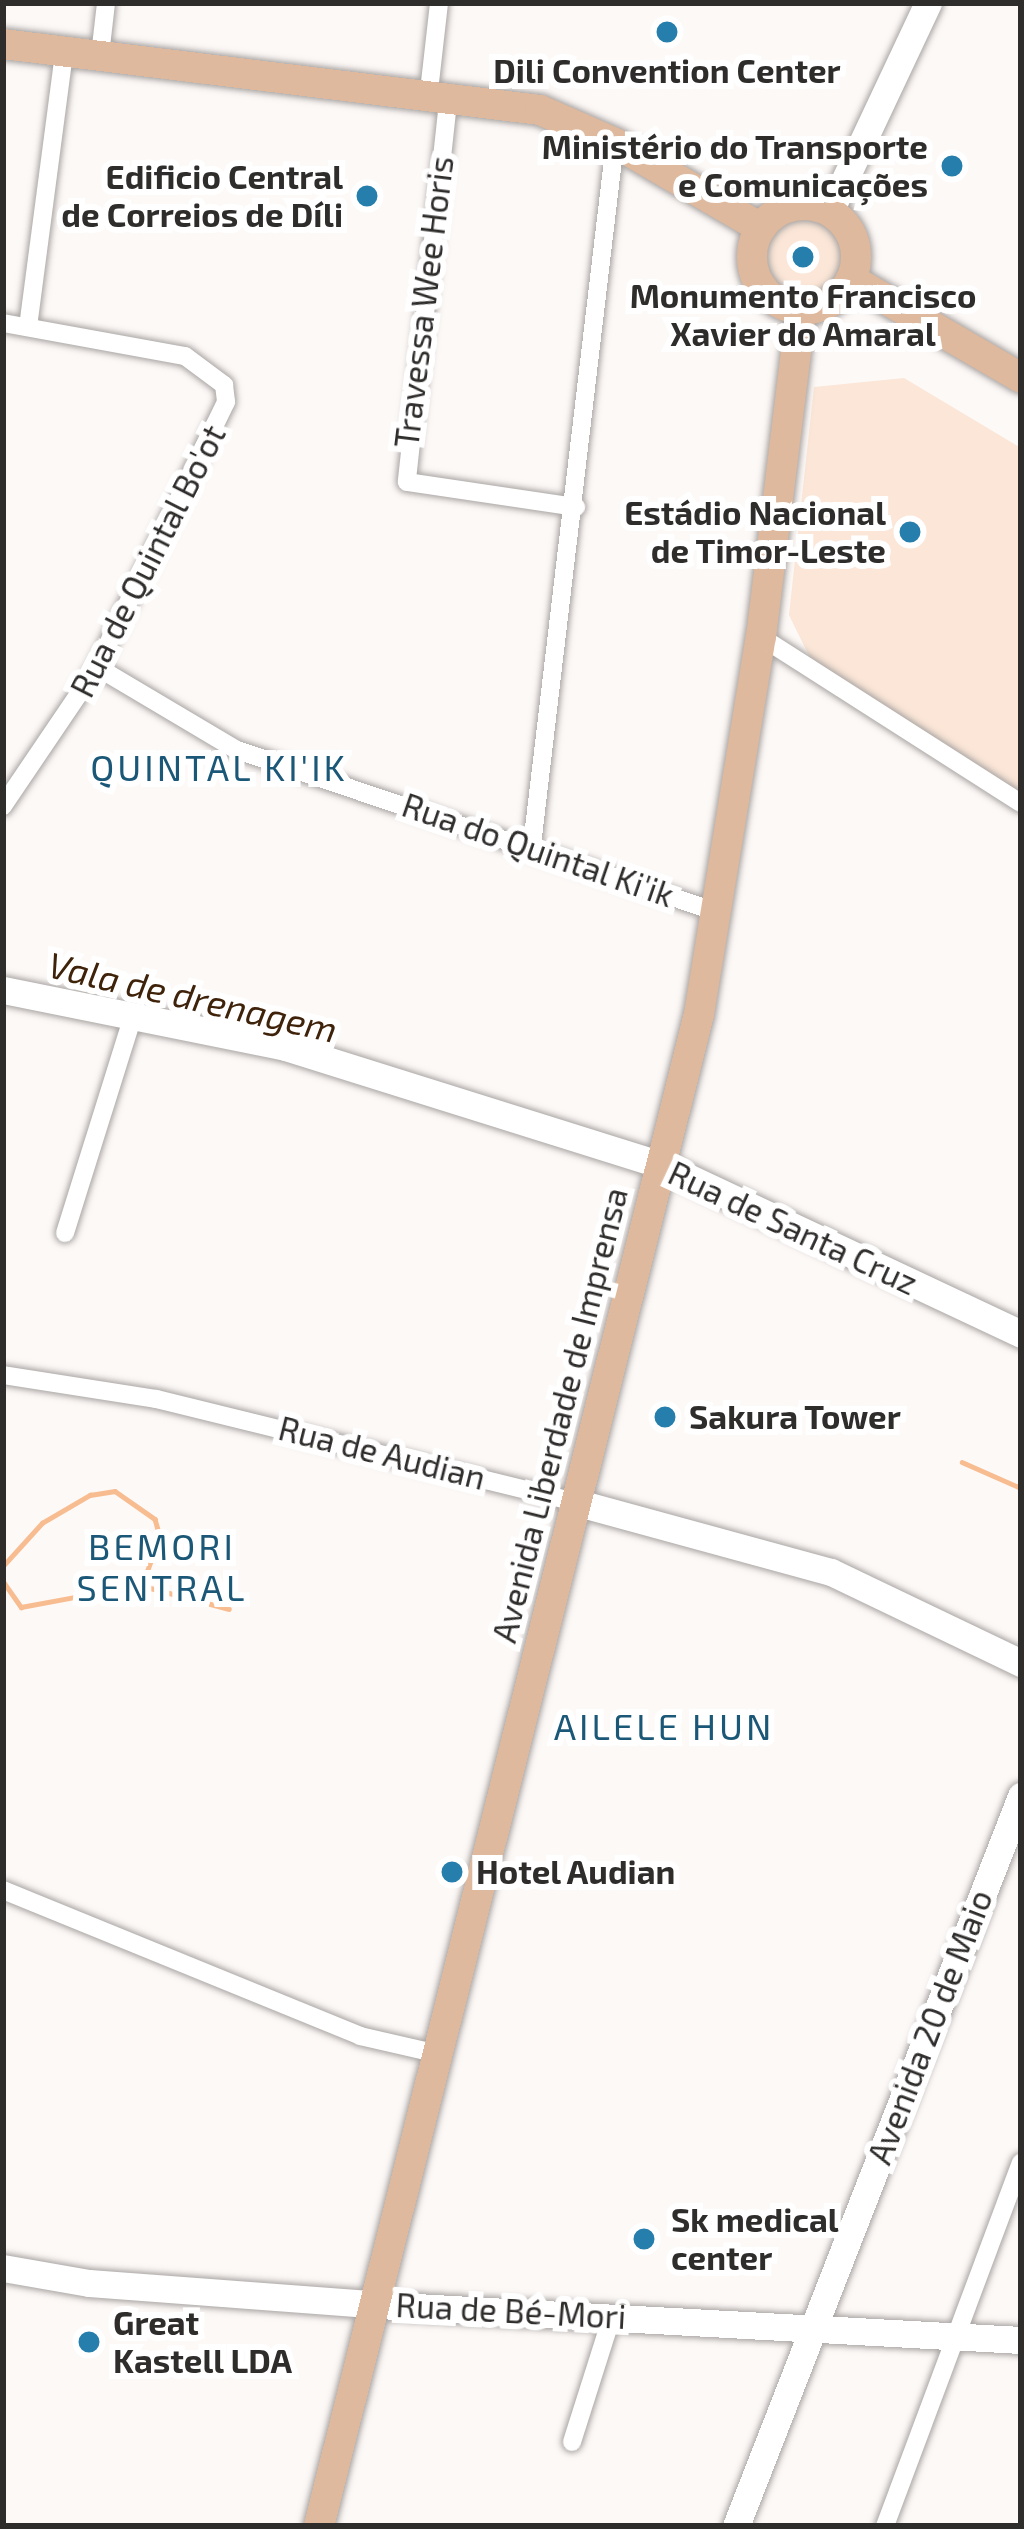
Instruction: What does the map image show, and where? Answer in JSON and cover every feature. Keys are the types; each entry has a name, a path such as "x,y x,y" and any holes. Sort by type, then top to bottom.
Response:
{"main road":[{"path":"3,44 439,92 540,110 615,143 761,228"},
{"path":"785,208 830,211 856,249 851,279 831,302 801,309 772,298 754,273 761,228 785,208"},
{"path":"851,279 1021,379"},
{"name":"Avenida Liberdade de Imprensa","path":"319,2526 379,2305 434,2053 662,1165 720,913 761,637 801,309"}],"street":[{"path":"100,55 106,3"},
{"path":"439,3 439,92"},
{"path":"830,211 928,3"},
{"path":"28,327 64,52"},
{"name":"Travessa Wee Horis","path":"439,92 407,482 576,507"},
{"path":"532,845 576,507 615,143"},
{"name":"Rua de Quintal Bo'ot","path":"3,323 171,352 205,365 224,385 221,424 97,667 3,806"},
{"path":"761,637 1021,803"},
{"name":"Rua do Quintal Ki'ik","path":"97,667 237,750 532,845 720,913"},
{"name":"Rua de Santa Cruz","path":"3,990 285,1047 662,1165 1021,1334"},
{"path":"65,1233 133,1016"},
{"name":"Rua de Audian","path":"3,1375 155,1399 575,1502 831,1572 1021,1663"},
{"name":"Avenida 20 de Maio","path":"736,2526 1021,1796"},
{"path":"3,1890 360,2036 434,2053"},
{"path":"884,2526 1021,2163"},
{"name":"Rua de Bé-Mori","path":"3,2268 89,2283 379,2305 814,2323 1021,2340"},
{"path":"572,2442 612,2316"}],"shaded area":[{"path":"801,217 830,229 842,258 830,287 801,299 772,287 760,258 772,229"},
{"name":"Estádio Nacional de Timor-Leste","path":"904,378 1021,448 1021,799 812,662 789,615 814,387"}],"waterway":[{"name":"Vala de drenagem","path":"962,1462 1021,1488"},
{"path":"3,1566 42,1523 90,1495 115,1491 155,1519 160,1536 143,1584"},
{"path":"3,1581 21,1607 75,1597 109,1577 229,1609"}],"place":[{"name":"Dili Convention Center","path":"667,32"},
{"name":"Ministério do Transporte e Comunicações","path":"952,166"},
{"name":"Edificio Central de Correios de Díli","path":"367,196"},
{"name":"Monumento Francisco Xavier do Amaral","path":"803,257"},
{"name":"Estádio Nacional de Timor-Leste","path":"910,532"},
{"name":"Sakura Tower","path":"665,1417"},
{"name":"Hotel Audian","path":"452,1872"},
{"name":"Sk medical center","path":"644,2239"},
{"name":"Great Kastell LDA","path":"89,2342"}],"district":[{"name":"QUINTAL KI'IK","path":"219,767"},
{"name":"BEMORI SENTRAL","path":"162,1566"},
{"name":"AILELE HUN","path":"664,1726"}]}
